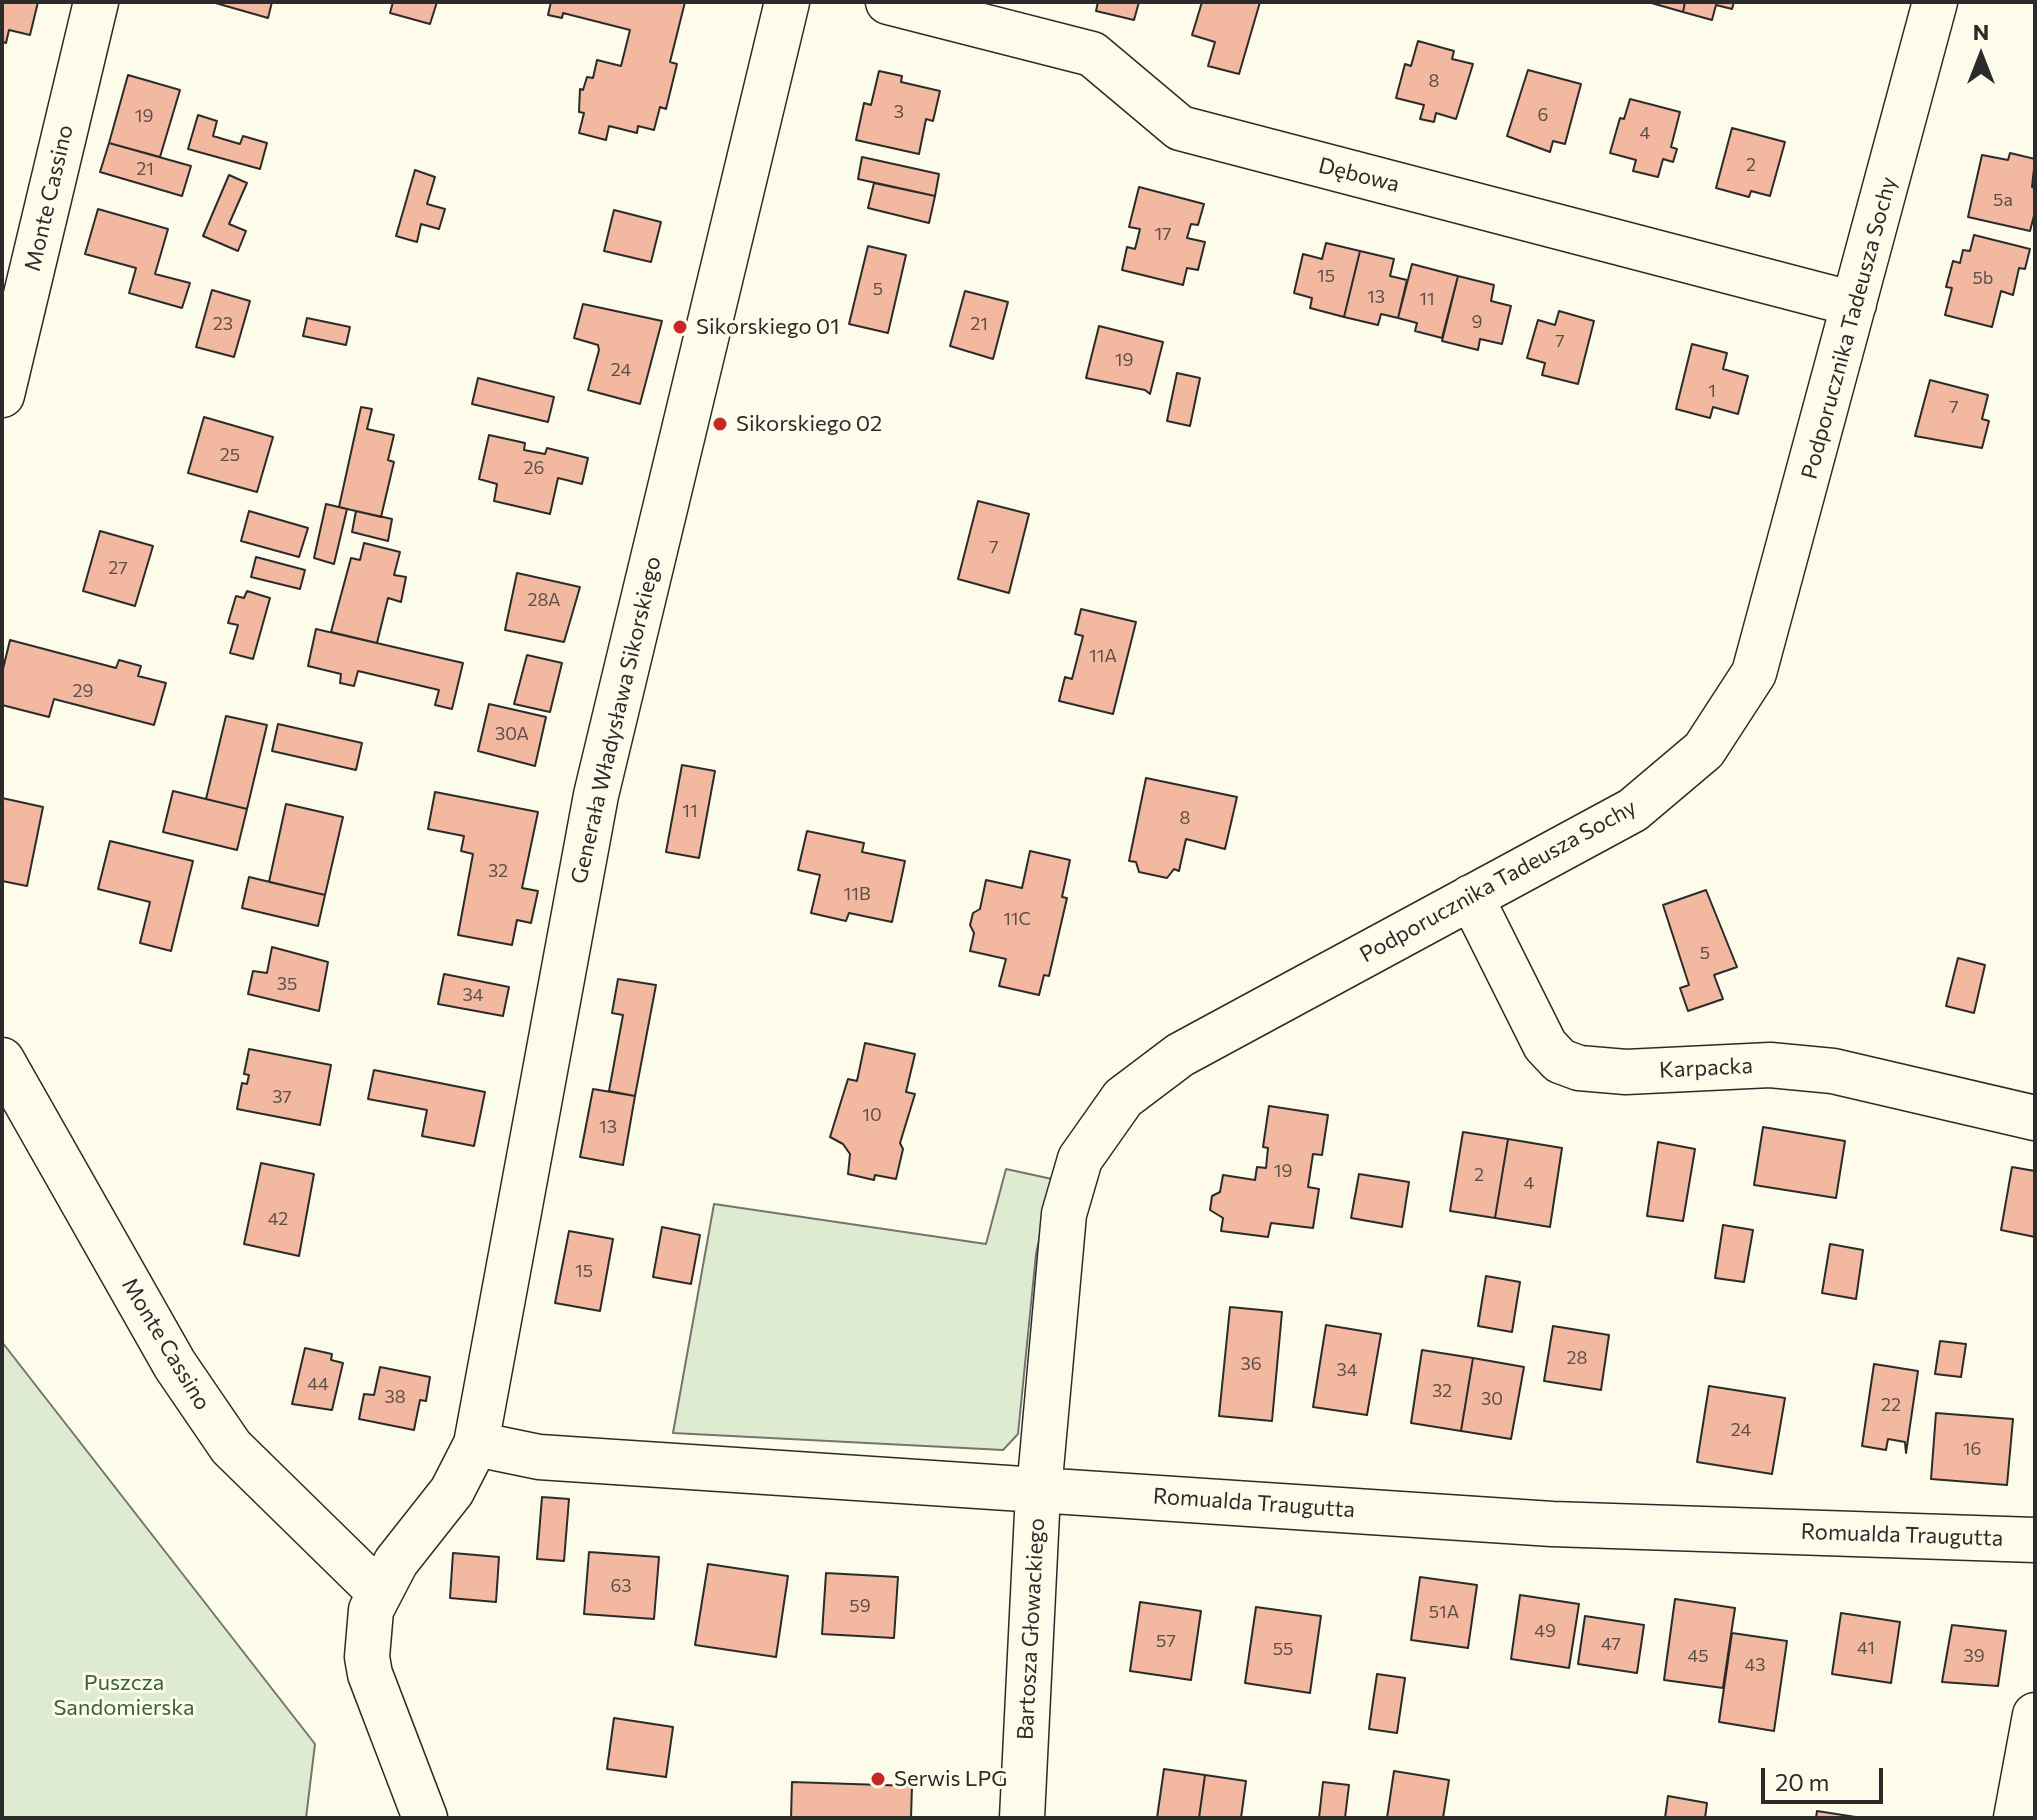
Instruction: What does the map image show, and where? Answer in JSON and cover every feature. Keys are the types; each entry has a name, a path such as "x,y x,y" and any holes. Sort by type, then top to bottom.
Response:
{"street":[{"name":"Monte Cassino","path":"5,367 96,2"},
{"name":"Generała Władysława Sikorskiego","path":"378,1591 452,1491 476,1444 596,795 787,2"},
{"name":"Dębowa","path":"888,2 1092,54 1180,128 1854,304"},
{"name":"Podporucznika Tadeusza Sochy","path":"1039,1488 1064,1214 1080,1159 1123,1098 1180,1055 1633,810 1704,750 1754,673 1935,2"},
{"name":"Karpacka","path":"1471,897 1545,1045 1560,1061 1579,1068 1626,1072 1770,1065 1833,1071 2035,1118"},
{"name":"Monte Cassino","path":"2,1060 175,1365 231,1447 378,1591"},
{"name":"Romualda Traugutta","path":"476,1444 539,1457 1552,1524 2035,1540"},
{"name":"Bartosza Głowackiego","path":"1022,1818 1039,1488"},
{"path":"378,1591 370,1621 370,1674 425,1818"},
{"path":"2016,1818 2035,1715"}],"green space":[{"path":"1006,1169 1052,1179 1036,1254 1018,1434 1003,1450 673,1433 714,1204 986,1244"},
{"name":"Puszcza Sandomierska","path":"2,1342 315,1744 306,1818 2,1818"}],"building":[{"path":"2,2 38,2 30,35 9,30 6,43 2,42"},
{"path":"212,2 272,2 268,18"},
{"path":"393,2 437,2 430,24 390,13"},
{"path":"551,2 685,2 670,62 677,64 666,109 660,107 654,130 638,126 637,133 609,126 606,140 579,133 584,113 579,112 580,89 583,90 587,77 593,78 597,60 621,66 630,30 563,13 562,18 548,15"},
{"path":"1098,2 1139,2 1134,20 1096,11"},
{"path":"1202,2 1260,2 1239,74 1208,66 1215,42 1192,35"},
{"path":"1648,2 1685,2 1683,12"},
{"path":"1685,2 1734,2 1732,9 1716,5 1712,20 1683,12"},
{"path":"1418,41 1454,51 1452,59 1473,64 1456,119 1436,113 1434,122 1420,119 1424,105 1396,98 1405,64 1411,66"},
{"path":"1528,70 1581,84 1565,144 1553,141 1550,152 1507,136"},
{"path":"879,71 902,76 901,82 940,91 933,121 926,119 919,154 856,140 864,103 871,105"},
{"path":"128,75 180,90 160,157 109,143"},
{"path":"1630,99 1680,112 1671,147 1677,149 1673,162 1663,159 1658,177 1633,171 1636,160 1610,153 1620,118 1624,119"},
{"path":"198,115 217,121 213,136 240,144 243,136 267,143 260,169 188,149"},
{"path":"1732,128 1785,142 1770,196 1751,191 1749,197 1716,188"},
{"path":"109,143 191,166 182,196 100,172"},
{"path":"2010,153 2035,159 2032,187 2035,188 2035,212 2030,231 1968,217 1982,155 2008,160"},
{"path":"862,157 939,174 935,196 858,179"},
{"path":"415,170 435,177 427,204 445,209 439,229 421,224 417,242 396,236"},
{"path":"229,175 247,183 229,224 246,231 238,251 203,236"},
{"path":"874,183 935,196 929,223 868,208"},
{"path":"1139,187 1204,204 1198,225 1191,224 1187,238 1205,242 1198,270 1187,268 1183,285 1122,270 1127,247 1135,249 1140,229 1129,227"},
{"path":"98,209 168,229 155,274 190,283 182,308 129,293 136,268 85,254"},
{"path":"614,210 661,222 651,262 604,251"},
{"path":"1974,235 2030,249 2025,269 2019,268 2013,295 2001,291 1992,327 1945,315 1952,288 1946,287 1953,261 1960,263 1963,250 1970,251"},
{"path":"1326,243 1360,251 1344,317 1310,308 1312,298 1294,293 1303,254 1322,259"},
{"path":"868,246 906,255 888,333 849,324"},
{"path":"1360,251 1394,259 1390,276 1407,280 1398,318 1381,314 1378,325 1344,317"},
{"path":"1412,264 1458,276 1442,338 1415,331 1417,323 1398,318"},
{"path":"1458,276 1494,285 1491,301 1511,306 1502,344 1480,339 1478,350 1442,341"},
{"path":"212,290 250,301 234,357 196,347"},
{"path":"965,291 1008,302 993,359 950,346"},
{"path":"583,304 662,321 640,404 588,390 599,350 598,345 574,338"},
{"path":"1559,311 1594,321 1578,384 1542,375 1545,363 1527,358 1538,320 1555,325"},
{"path":"307,318 350,327 346,345 303,336"},
{"path":"1099,326 1163,342 1150,394 1145,390 1086,378"},
{"path":"1692,344 1727,353 1723,369 1748,376 1738,414 1713,407 1710,418 1676,409"},
{"path":"1177,373 1200,378 1190,426 1167,421"},
{"path":"478,378 554,397 548,422 472,404"},
{"path":"1930,380 1988,395 1982,419 1989,421 1982,448 1915,436"},
{"path":"361,407 372,409 367,429 394,435 388,460 394,462 381,517 339,507"},
{"path":"204,417 273,437 257,492 188,473"},
{"path":"489,435 525,443 524,450 545,454 547,448 588,458 582,484 558,478 550,514 494,501 497,484 479,479"},
{"path":"978,501 1029,514 1009,593 958,579"},
{"path":"326,504 347,509 334,564 314,558"},
{"path":"249,511 308,528 299,557 241,541"},
{"path":"356,511 392,519 388,541 352,532"},
{"path":"100,531 153,546 135,606 83,591"},
{"path":"364,543 400,552 394,575 406,577 401,602 388,598 377,643 331,632 351,558 360,560"},
{"path":"256,557 305,570 300,589 251,577"},
{"path":"517,573 580,587 564,642 505,630"},
{"path":"247,591 270,598 253,659 230,653 238,625 228,623 236,596 244,598"},
{"path":"1081,609 1136,622 1113,714 1059,701 1065,677 1072,679 1083,636 1075,634"},
{"path":"316,629 463,663 452,709 435,705 439,690 358,671 354,686 340,683 341,674 308,666"},
{"path":"10,640 116,668 119,660 141,666 138,676 166,683 154,725 54,699 49,717 2,705 2,673"},
{"path":"527,655 562,663 550,712 514,704"},
{"path":"489,704 546,717 535,766 478,751"},
{"path":"226,716 267,725 247,809 206,799"},
{"path":"278,724 362,743 356,770 272,751"},
{"path":"682,765 715,771 699,858 666,852"},
{"path":"1146,778 1237,797 1225,849 1186,839 1179,871 1174,869 1167,878 1139,872 1136,862 1129,861"},
{"path":"173,791 247,809 237,850 163,832"},
{"path":"435,792 538,812 522,888 538,891 531,923 517,920 512,945 458,935 473,854 461,851 464,836 428,829"},
{"path":"2,798 43,807 27,886 2,881"},
{"path":"286,804 343,817 325,895 269,882"},
{"path":"807,831 864,843 862,852 905,861 892,922 849,913 846,921 811,913 820,875 798,870"},
{"path":"110,841 193,861 171,951 140,943 150,902 98,889"},
{"path":"1030,851 1070,860 1062,897 1067,898 1049,976 1044,975 1039,995 999,986 1006,959 970,951 974,933 970,925 973,913 980,909 986,880 1022,888"},
{"path":"249,877 325,895 318,926 242,908"},
{"path":"1706,890 1737,967 1714,975 1723,999 1688,1011 1680,988 1689,985 1663,905"},
{"path":"272,947 328,962 319,1011 248,994 253,971 267,973"},
{"path":"1958,958 1985,965 1974,1013 1946,1006"},
{"path":"444,974 509,987 503,1016 438,1004"},
{"path":"618,979 656,985 635,1096 609,1091 623,1015 612,1013"},
{"path":"865,1043 915,1054 906,1092 915,1094 900,1143 903,1149 896,1179 875,1175 874,1180 848,1174 850,1154 843,1144 830,1137 848,1079 857,1081"},
{"path":"249,1049 331,1065 320,1125 237,1109 242,1083 247,1084 249,1075 244,1074"},
{"path":"374,1070 485,1092 474,1146 422,1136 427,1110 368,1099"},
{"path":"593,1089 635,1096 623,1165 580,1157"},
{"path":"1269,1106 1328,1115 1322,1155 1313,1154 1308,1187 1319,1189 1313,1228 1271,1223 1268,1237 1221,1231 1223,1218 1210,1210 1212,1196 1220,1192 1223,1175 1255,1180 1257,1167 1266,1168 1268,1148 1263,1147"},
{"path":"1763,1127 1845,1141 1836,1198 1754,1185"},
{"path":"1463,1132 1508,1139 1495,1218 1450,1211"},
{"path":"1508,1139 1562,1148 1550,1227 1495,1218"},
{"path":"1658,1142 1695,1149 1683,1221 1647,1216"},
{"path":"261,1163 314,1174 299,1256 244,1244"},
{"path":"2012,1167 2035,1171 2035,1237 2001,1230"},
{"path":"1359,1174 1409,1182 1402,1227 1351,1218"},
{"path":"1723,1225 1753,1230 1744,1282 1715,1278"},
{"path":"662,1227 700,1235 691,1284 653,1277"},
{"path":"569,1231 613,1239 600,1311 555,1303"},
{"path":"1830,1244 1863,1250 1856,1299 1822,1293"},
{"path":"1486,1276 1520,1282 1512,1332 1478,1326"},
{"path":"1230,1307 1282,1312 1272,1421 1219,1416"},
{"path":"1326,1325 1381,1334 1367,1415 1313,1407"},
{"path":"1553,1326 1609,1335 1601,1390 1544,1381"},
{"path":"1940,1341 1966,1344 1961,1377 1935,1374"},
{"path":"305,1348 332,1354 331,1360 343,1363 332,1410 292,1404"},
{"path":"1422,1350 1473,1358 1461,1431 1411,1423"},
{"path":"1473,1358 1524,1367 1511,1439 1461,1431"},
{"path":"1874,1364 1918,1371 1906,1453 1905,1442 1888,1439 1886,1450 1862,1446"},
{"path":"380,1367 430,1377 426,1401 420,1400 414,1430 359,1419 364,1394 374,1395"},
{"path":"1709,1386 1785,1398 1772,1474 1697,1462"},
{"path":"1936,1413 2013,1419 2007,1485 1931,1479"},
{"path":"542,1497 569,1499 564,1561 537,1559"},
{"path":"589,1552 659,1557 654,1619 584,1614"},
{"path":"453,1553 499,1557 496,1602 450,1598"},
{"path":"708,1564 788,1576 776,1657 695,1645"},
{"path":"826,1573 898,1577 894,1638 822,1634"},
{"path":"1420,1577 1477,1585 1468,1648 1411,1640"},
{"path":"1520,1595 1579,1604 1569,1668 1511,1659"},
{"path":"1675,1599 1735,1608 1723,1688 1664,1680"},
{"path":"1140,1602 1201,1611 1191,1680 1130,1671"},
{"path":"1256,1607 1321,1616 1310,1693 1245,1683"},
{"path":"1841,1613 1900,1622 1891,1683 1832,1674"},
{"path":"1585,1616 1644,1625 1637,1673 1578,1664"},
{"path":"1952,1625 2006,1631 1998,1686 1942,1682"},
{"path":"1732,1633 1787,1641 1774,1731 1719,1722"},
{"path":"1377,1674 1405,1678 1397,1733 1369,1729"},
{"path":"614,1718 673,1727 666,1777 607,1769"},
{"path":"1164,1769 1205,1775 1199,1818 1157,1818"},
{"path":"1394,1771 1449,1780 1443,1818 1387,1818"},
{"path":"1205,1775 1246,1781 1241,1818 1199,1818"},
{"path":"792,1782 912,1786 911,1818 791,1818"},
{"path":"1323,1782 1349,1785 1345,1818 1319,1818"},
{"path":"1668,1796 1707,1803 1705,1818 1665,1818"},
{"path":"1817,1811 1862,1818 1816,1818"}],"place":[{"name":"Sikorskiego 01","path":"680,327"},
{"name":"Sikorskiego 02","path":"720,424"},
{"name":"Serwis LPG","path":"878,1779"}]}
